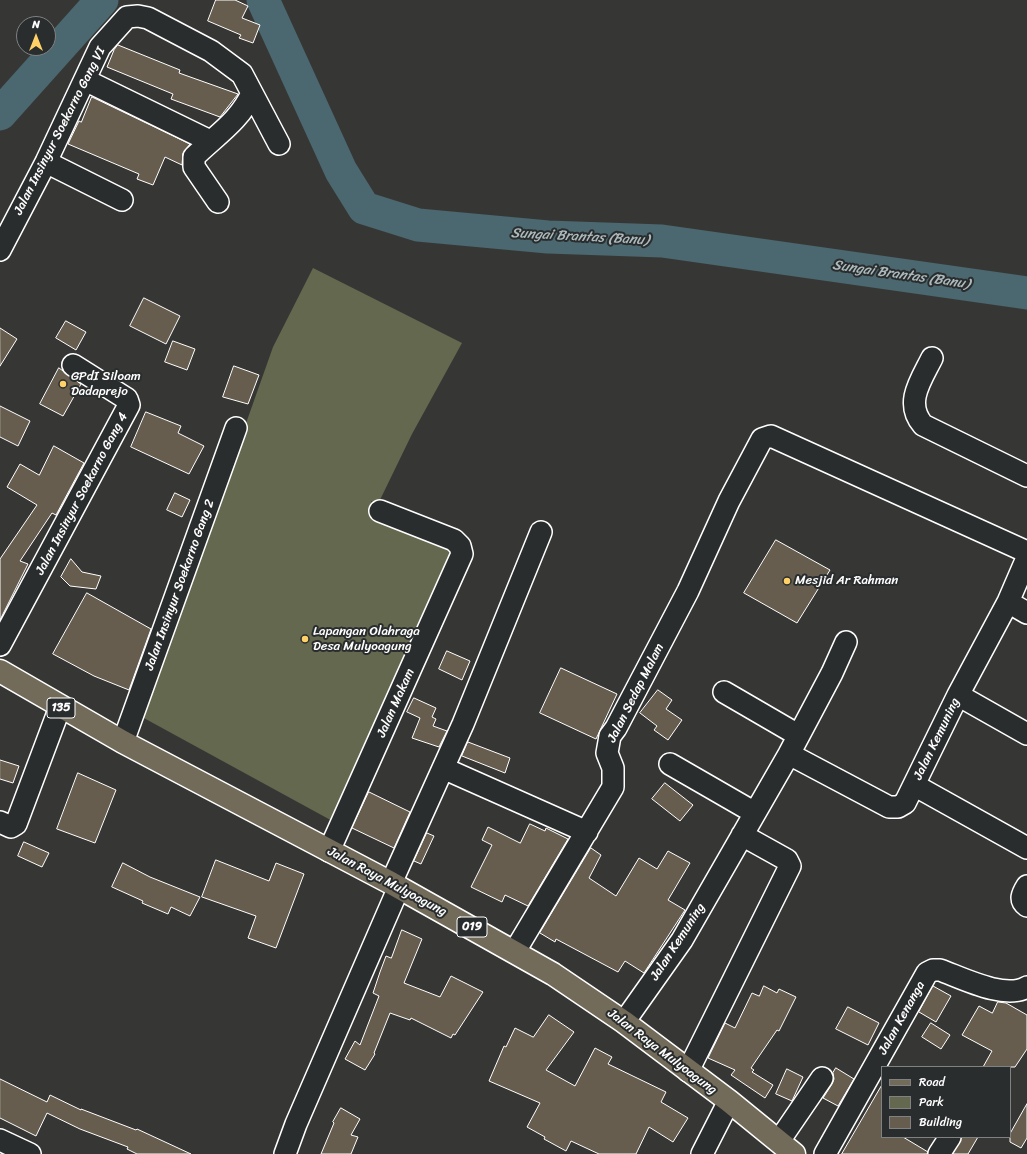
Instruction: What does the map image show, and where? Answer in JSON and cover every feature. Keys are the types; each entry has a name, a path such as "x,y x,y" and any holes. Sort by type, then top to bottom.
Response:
{"main road":[{"name":"135","path":"0,671 123,742"},
{"name":"Jalan Raya Mulyoagung","path":"123,742 395,885 515,951 553,974 624,1022 729,1101 786,1147"}],"street":[{"name":"Jalan Insinyur Soekarno Gang VI","path":"0,250 46,162 100,47 127,17 138,16 148,18 225,60 242,74 252,93"},
{"path":"85,80 210,141"},
{"path":"218,202 192,163 194,157 210,141 240,115 252,93"},
{"path":"252,93 279,144"},
{"path":"46,162 122,200"},
{"path":"932,358 914,399 917,418 923,425 1027,476"},
{"name":"Jalan Insinyur Soekarno Gang 4","path":"0,645 129,405 127,399 73,365"},
{"name":"Jalan Insinyur Soekarno Gang 2","path":"123,742 236,428"},
{"name":"Jalan Sedap Malam","path":"515,951 613,787 613,768 607,753 610,736 616,728 688,591 729,501 762,439 771,436 1027,552"},
{"name":"Jalan Makam","path":"329,851 462,554 460,546 454,540 380,511"},
{"path":"285,1154 296,1124 541,532"},
{"name":"Jalan Kemuning","path":"789,754 889,807 898,807 905,803 958,694 1008,602 1027,558"},
{"path":"1008,602 1027,613"},
{"name":"Jalan Kemuning","path":"624,1022 682,940 789,754 832,673 846,642"},
{"path":"724,692 798,735"},
{"path":"958,694 1027,734"},
{"path":"0,822 11,827 16,824 60,707"},
{"path":"670,764 755,812"},
{"path":"443,768 587,832"},
{"path":"914,786 1027,848"},
{"path":"688,1071 790,866 787,860 742,835"},
{"path":"1027,886 1022,898 1023,902 1027,906"},
{"name":"Jalan Kenanga","path":"825,1154 927,973 933,970 940,970 986,987 1006,990 1019,991 1027,987"},
{"path":"786,1147 822,1078"},
{"path":"702,1154 729,1101"},
{"path":"939,1154 949,1138"},
{"path":"0,1140 30,1154"}],"green space":[{"path":"313,268 462,343 412,434 378,504 371,501 373,511 453,547 457,554 336,823 142,717 273,347"}],"building":[{"path":"216,0 235,0 248,6 242,18 260,25 253,43 239,38 241,35 208,21"},
{"path":"118,45 180,70 179,73 238,94 220,117 171,99 173,94 107,67 114,50"},
{"path":"92,97 190,144 183,153 182,165 165,157 153,185 137,179 139,174 68,144 79,121 81,122"},
{"path":"144,298 180,316 166,344 130,326"},
{"path":"66,321 86,332 76,350 56,338"},
{"path":"0,328 17,339 0,366"},
{"path":"173,341 195,349 187,370 165,362"},
{"path":"234,366 259,375 248,404 223,397"},
{"path":"59,368 81,384 63,416 40,404"},
{"path":"0,406 30,421 18,446 0,437"},
{"path":"146,412 181,426 178,433 204,446 189,474 131,447"},
{"path":"54,446 84,463 56,515 52,513 20,561 28,564 0,620 0,559 37,505 7,487 20,464 39,475"},
{"path":"175,493 190,500 182,517 167,510"},
{"name":"Mesjid Ar Rahman","path":"776,540 830,570 797,623 744,593"},
{"path":"71,559 82,572 101,576 96,589 70,586 61,577"},
{"path":"87,593 151,629 129,690 94,676 53,654"},
{"path":"447,651 470,661 462,680 439,669"},
{"path":"561,668 617,694 596,739 540,713"},
{"path":"658,690 672,700 666,709 682,720 668,740 654,730 657,726 640,713"},
{"path":"414,698 436,708 432,717 436,719 433,726 447,731 439,747 412,738 420,718 407,712"},
{"path":"468,742 510,758 505,773 462,756"},
{"path":"0,760 19,766 13,783 0,779"},
{"path":"78,773 116,790 95,843 57,829"},
{"path":"665,783 693,805 680,821 652,799"},
{"path":"369,792 410,812 394,848 352,828"},
{"path":"530,824 545,831 546,828 568,839 528,906 505,895 502,902 471,887 492,845 482,840 488,827 520,843"},
{"path":"427,833 434,836 421,864 414,861"},
{"path":"24,842 49,853 42,867 18,856"},
{"path":"591,848 601,855 589,878 616,896 639,858 657,869 668,851 690,863 668,900 685,910 644,973 625,961 618,972 556,939 555,942 540,933"},
{"path":"216,860 269,881 276,863 304,874 276,948 248,938 256,916 202,897"},
{"path":"123,863 150,877 200,897 190,916 171,907 168,914 142,903 143,901 112,887"},
{"path":"402,930 422,939 404,983 440,997 451,976 483,992 455,1035 453,1034 451,1038 411,1018 410,1020 390,1013 374,1053 375,1054 365,1070 345,1059 355,1041 360,1045 379,996 373,993 380,972 386,956 391,958"},
{"path":"764,986 777,993 779,989 796,997 779,1031 777,1030 751,1068 754,1070 752,1072 773,1085 765,1098 731,1075 735,1070 708,1058 725,1023 735,1028 752,993 759,996"},
{"path":"933,986 951,996 936,1022 919,1012"},
{"path":"998,1002 1006,1003 1027,1015 1027,1049 1015,1067 984,1066 992,1051 962,1035 979,1006 992,1013"},
{"path":"848,1007 879,1023 868,1045 836,1029"},
{"path":"549,1015 574,1032 546,1070 575,1086 595,1048 612,1057 608,1064 666,1092 661,1102 688,1118 673,1142 649,1127 636,1154 599,1154 571,1141 566,1151 544,1139 545,1137 527,1127 540,1103 489,1081 504,1046 506,1047 515,1028 533,1037"},
{"path":"931,1023 950,1035 941,1049 922,1037"},
{"path":"836,1068 854,1079 838,1106 823,1098 832,1084 834,1079 833,1073"},
{"path":"787,1069 803,1077 792,1101 776,1094"},
{"path":"0,1079 47,1102 50,1095 81,1110 136,1130 137,1129 191,1154 137,1154 127,1149 128,1147 80,1129 47,1113 36,1136 0,1118"},
{"path":"881,1087 881,1138 905,1138 928,1152 927,1154 842,1154"},
{"path":"1027,1104 1027,1138 1021,1148 1010,1142 1011,1132"},
{"path":"341,1108 360,1119 351,1135 358,1137 351,1154 321,1154 334,1123 333,1122"},
{"path":"961,1138 977,1138 968,1154 953,1154"}],"waterway":[{"name":"Sungai Brantas (Banu)","path":"0,114 102,0"},
{"name":"Sungai Brantas (Banu)","path":"263,0 341,171 364,208 418,225 548,237 662,241 1027,293"}],"place":[{"name":"GPdI Siloam Dadaprejo","path":"63,384"},
{"name":"Mesjid Ar Rahman","path":"787,581"},
{"name":"Lapangan Olahraga Desa Mulyoagung","path":"305,639"}]}
